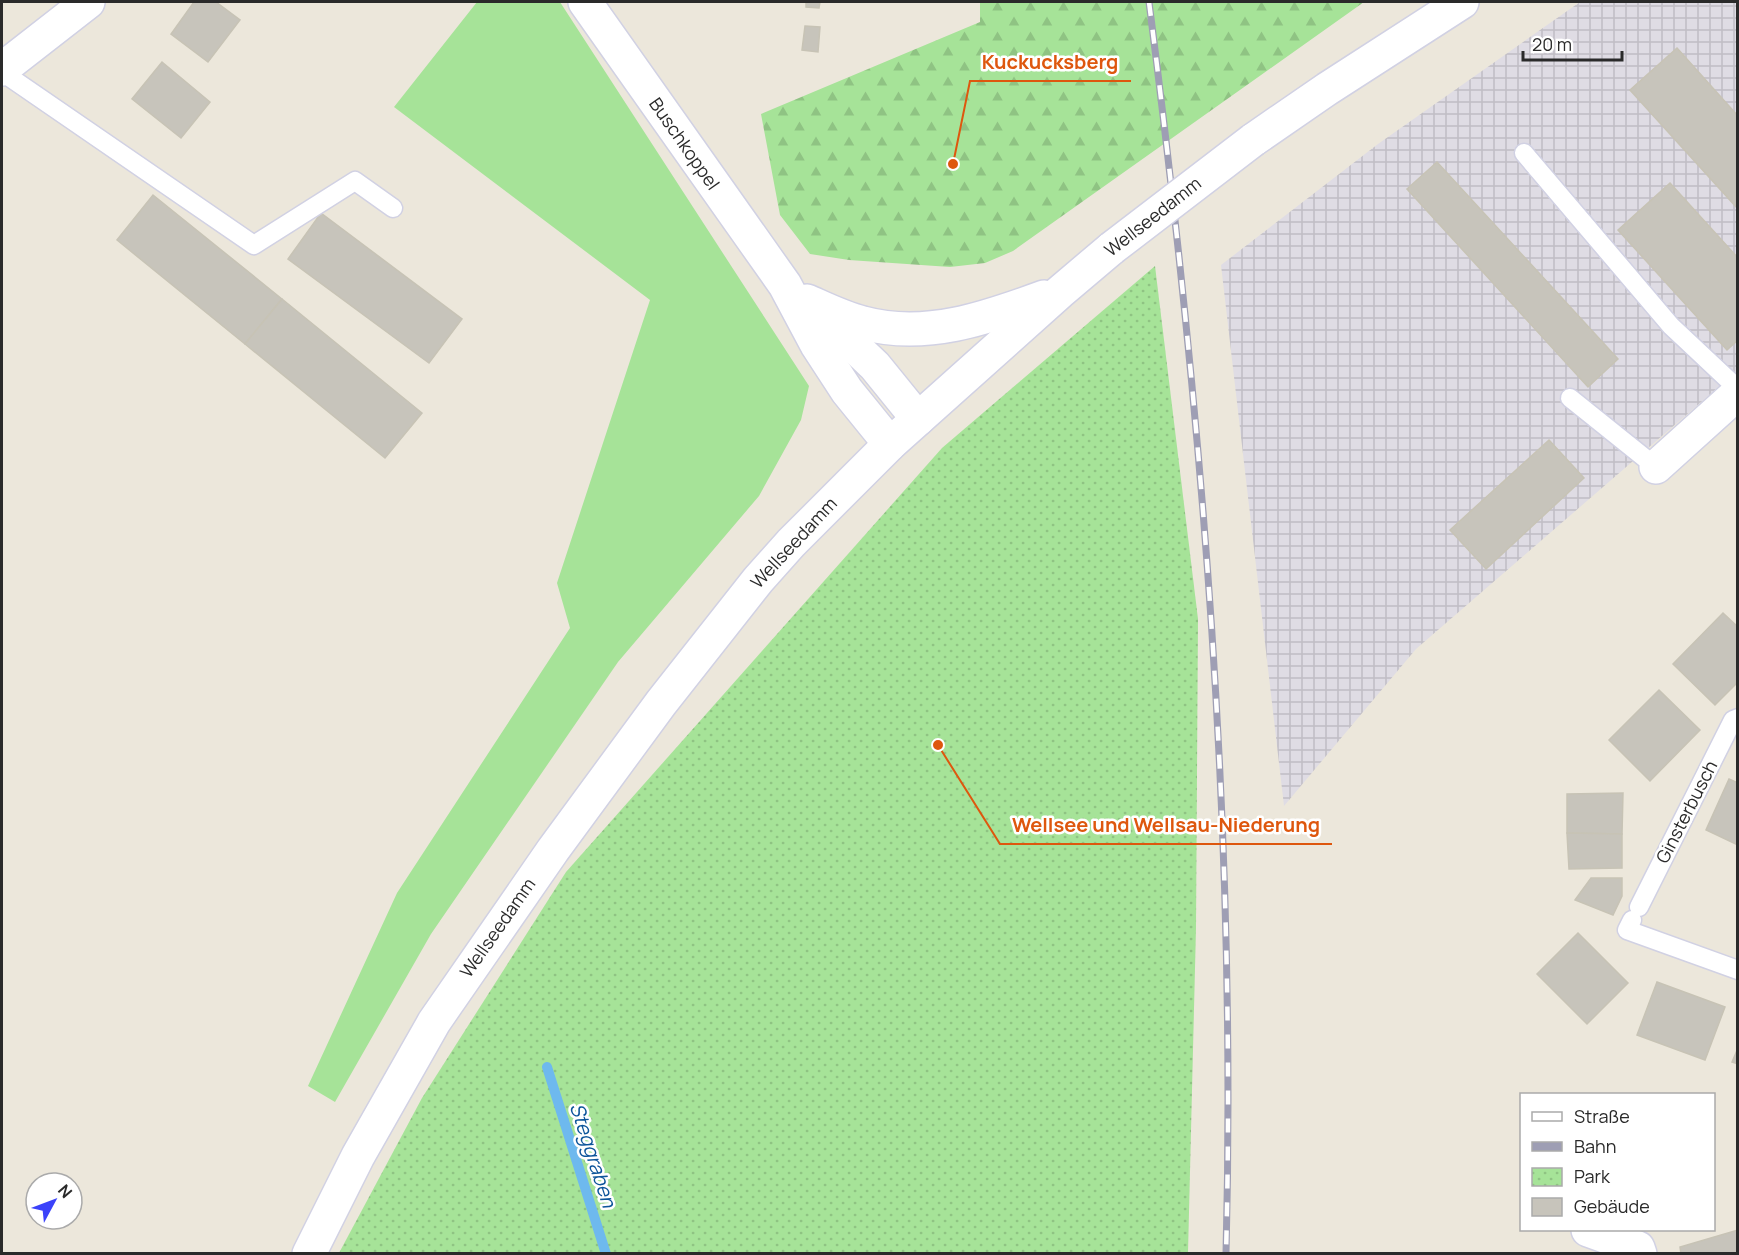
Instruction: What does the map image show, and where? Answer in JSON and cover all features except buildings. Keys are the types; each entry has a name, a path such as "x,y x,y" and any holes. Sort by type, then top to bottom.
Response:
{"main road":[{"path":"2,70 88,2"},
{"name":"Buschkoppel","path":"585,2 728,206 796,293 875,366 918,419"},
{"name":"Wellseedamm","path":"309,1254 363,1147 434,1022 553,850 661,703 758,580 791,543 890,444 1112,248 1253,140 1462,2"},
{"path":"796,293 840,316 865,324 920,330 947,327 994,315 1060,292"},
{"name":"Buschkoppel","path":"796,293 817,345 847,391 890,444"},
{"path":"1656,467 1737,391"},
{"path":"1591,1231 1638,1248 1640,1254"}],"lane":[{"path":"2,70 254,244 355,181 393,208"},
{"path":"1524,153 1671,326 1737,391"},
{"path":"1570,398 1656,467"},
{"name":"Ginsterbusch","path":"1737,718 1627,930 1737,970"}],"shaded area":[{"path":"1580,2 1737,2 1737,371 1416,649 1284,806 1221,265 1378,144"}],"green space":[{"path":"477,2 560,2 809,386 801,420 759,496 618,662 431,934 335,1102 308,1086 397,893 570,628 557,583 650,300 394,107"},
{"path":"980,2 1364,2 1013,251 985,263 950,267 849,260 810,254 780,215 761,114 980,22"},
{"path":"1155,266 1198,619 1196,928 1188,1253 339,1253 422,1098 566,872 942,448"}],"waterway":[{"name":"Steggraben","path":"547,1067 606,1254"}],"railway":[{"path":"1149,2 1185,313 1212,626 1226,940 1228,1097 1226,1254"}],"place":[{"name":"Kuckucksberg","path":"953,164"},
{"name":"Wellsee und Wellsau-Niederung","path":"938,745"}]}
